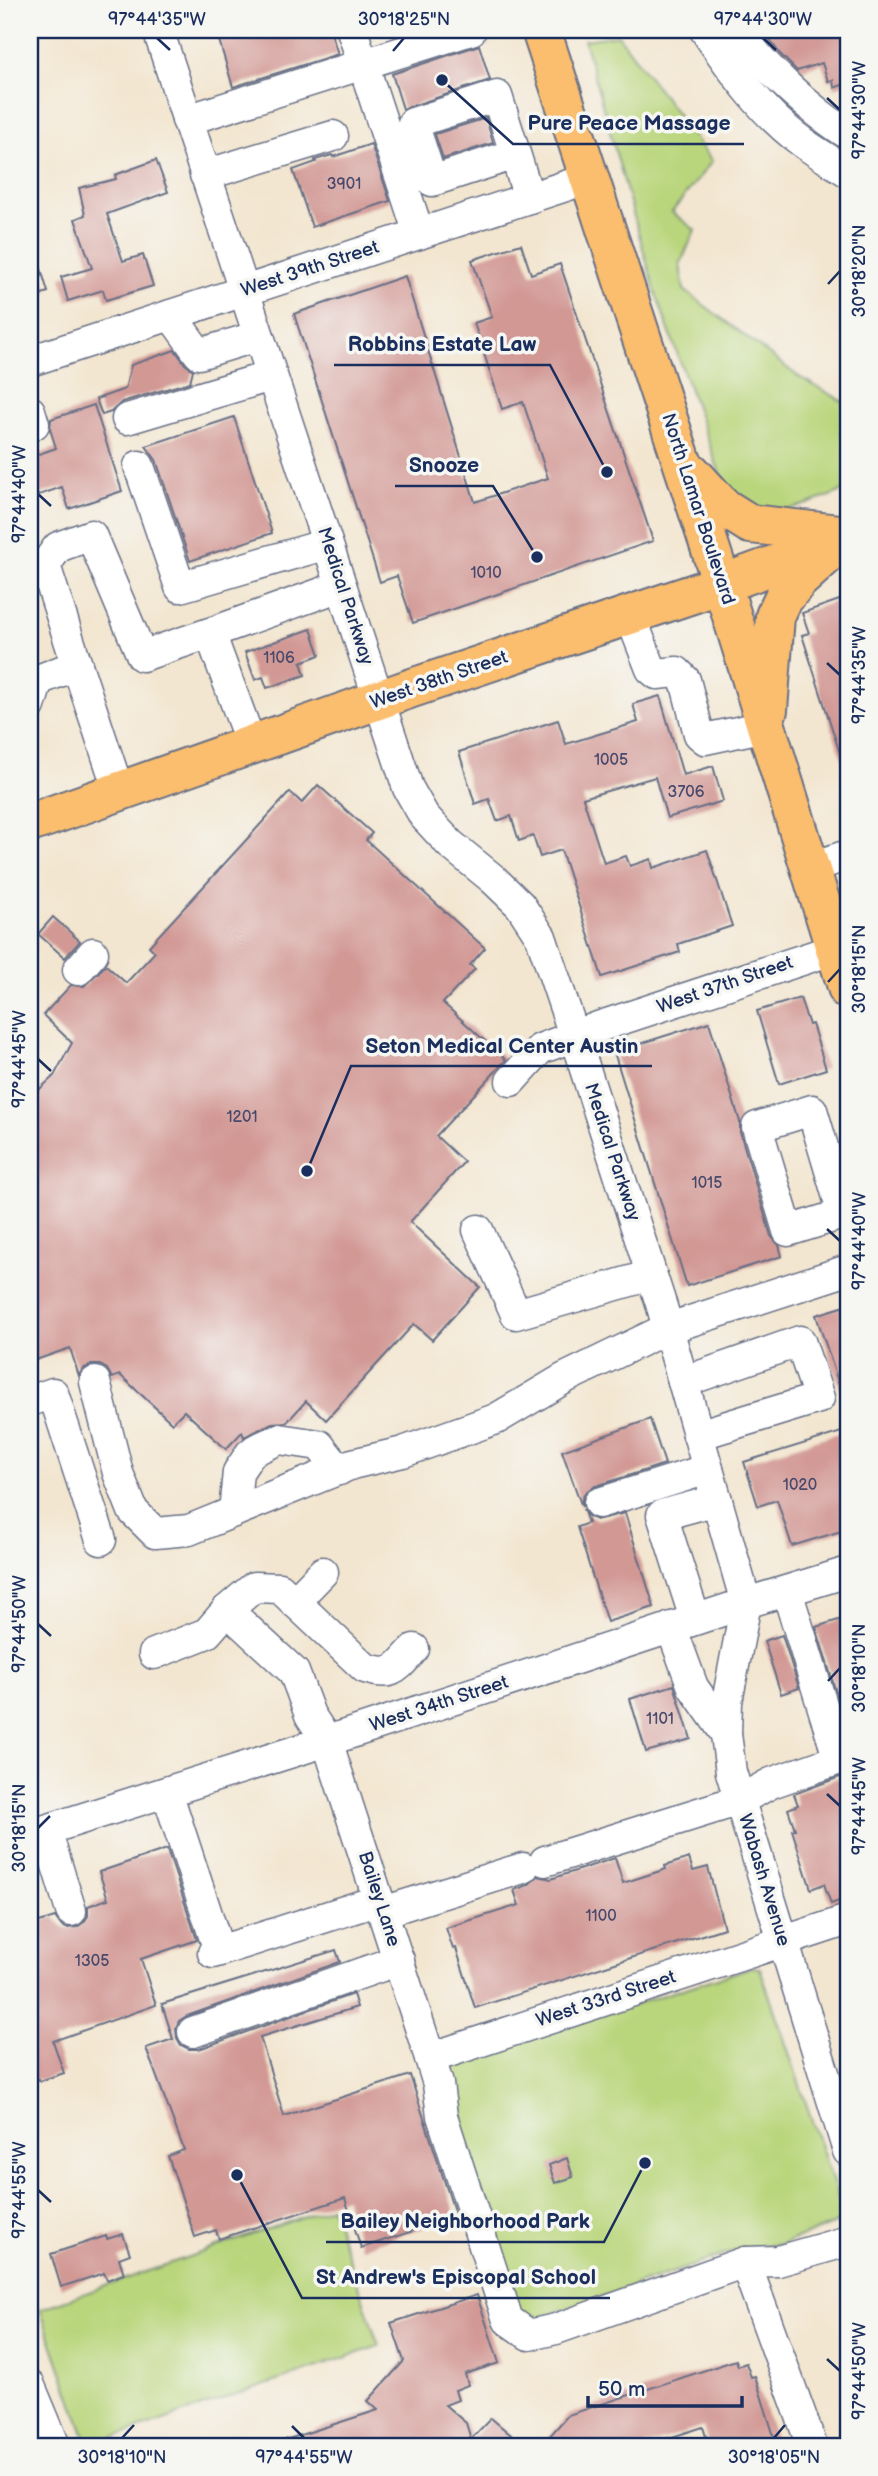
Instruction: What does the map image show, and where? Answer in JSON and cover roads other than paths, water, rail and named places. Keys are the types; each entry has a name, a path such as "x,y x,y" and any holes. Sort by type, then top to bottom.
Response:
{"main road":[{"name":"North Lamar Boulevard","path":"541,30 683,462 848,990"},
{"path":"683,462 723,507 750,524 848,538"},
{"path":"766,726 775,616 783,599 798,580 848,538"},
{"name":"West 38th Street","path":"30,823 379,699 722,584 848,538"}],"street":[{"name":"Medical Parkway","path":"158,30 408,788 424,816 450,844 520,905 541,937 651,1275 746,1603"},
{"path":"352,30 419,234"},
{"path":"187,120 471,30"},
{"path":"705,30 745,85 772,116 809,147 848,172"},
{"path":"738,30 766,65 841,129 809,147"},
{"path":"205,175 333,135"},
{"path":"515,154 529,198"},
{"name":"West 39th Street","path":"30,361 590,178"},
{"path":"171,315 199,354 258,336"},
{"path":"127,419 271,376"},
{"path":"30,411 34,425 30,426"},
{"path":"139,466 180,587 327,544"},
{"path":"119,792 45,565 58,547 91,535 142,656 341,586"},
{"path":"630,615 651,669 656,674 677,672 685,680 699,734 705,739 766,726"},
{"path":"210,633 251,744"},
{"path":"30,706 38,680 77,665"},
{"path":"809,869 848,855"},
{"name":"West 37th Street","path":"512,1081 540,1049 835,949"},
{"path":"478,1230 516,1314 651,1275"},
{"path":"95,1382 123,1486 133,1511 155,1533 189,1530 352,1464 403,1452 496,1419 565,1378 666,1329 848,1270"},
{"path":"683,1382 800,1341 819,1398 698,1435"},
{"path":"30,1401 52,1393 101,1540"},
{"path":"234,1512 238,1472 250,1454 279,1438 319,1445 339,1470"},
{"path":"599,1503 708,1469"},
{"path":"717,1500 662,1516 693,1687 726,1734"},
{"path":"294,1602 323,1572"},
{"name":"West 34th Street","path":"38,1832 848,1572"},
{"path":"154,1654 207,1633 227,1610 254,1587 280,1588 365,1668 382,1673 398,1668 414,1649"},
{"path":"167,1792 216,1952 534,1864 740,1800 771,1783 844,1758 787,1591"},
{"name":"Wabash Avenue","path":"746,1603 727,1702 726,1734 731,1772 848,2151"},
{"name":"Bailey Lane","path":"227,1610 295,1672 310,1716 327,1741 430,2058 438,2084 442,2116 508,2320 529,2335 556,2329 745,2262"},
{"path":"38,1832 71,1911"},
{"name":"West 33rd Street","path":"430,2058 848,1920"},
{"path":"193,2032 398,1960"},
{"path":"812,2446 745,2262 778,2260 848,2241"},
{"path":"30,2386 55,2446"}],"place":[{"name":"Pure Peace Massage","path":"442,80"},
{"name":"Robbins Estate Law","path":"607,472"},
{"name":"Snooze","path":"537,557"},
{"name":"Seton Medical Center Austin","path":"307,1171"},
{"name":"Bailey Neighborhood Park","path":"645,2163"},
{"name":"St Andrew's Episcopal School","path":"237,2175"}]}
